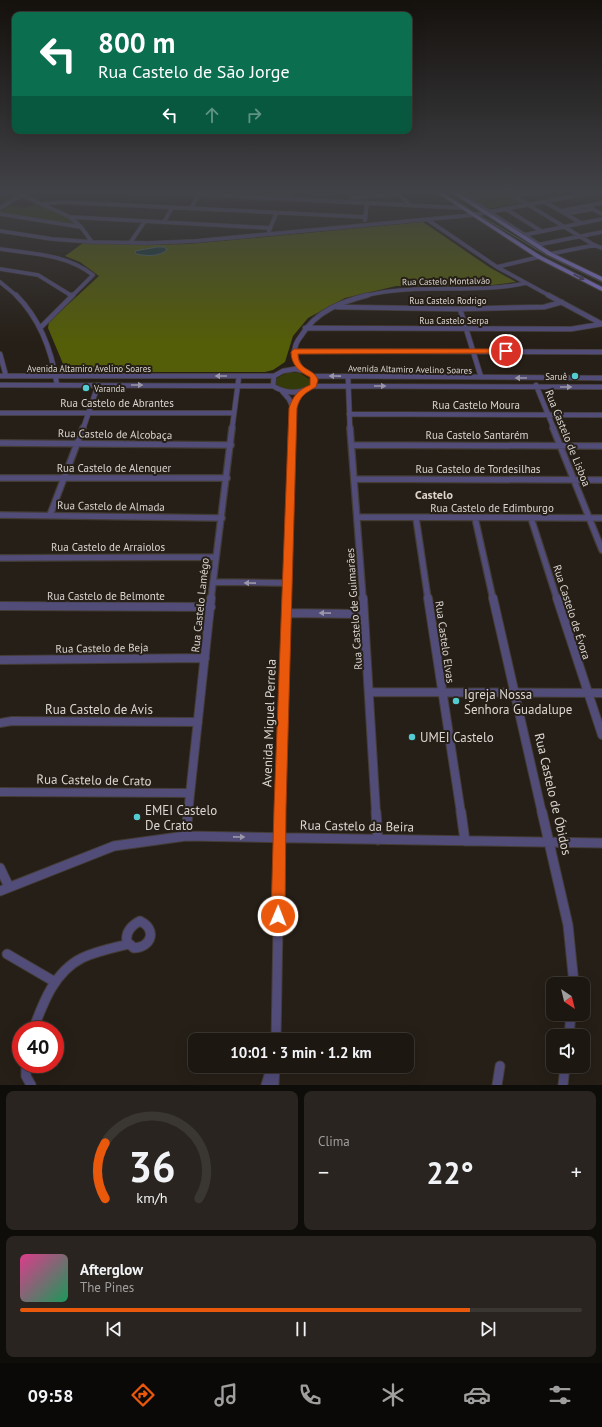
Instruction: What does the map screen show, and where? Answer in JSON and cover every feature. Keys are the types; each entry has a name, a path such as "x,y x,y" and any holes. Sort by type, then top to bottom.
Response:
{"main road":[{"path":"514,241 539,257 602,289"},
{"path":"531,241 550,254 602,279"}],"street":[{"path":"74,241 130,244 200,241"},
{"path":"458,241 497,267 602,324"},
{"path":"532,241 538,245 561,241"},
{"path":"586,241 602,249"},
{"path":"550,254 602,244"},
{"path":"0,249 60,258 81,267 92,276 40,328"},
{"path":"497,267 539,257"},
{"path":"0,269 38,275 72,296"},
{"path":"1,283 32,312 40,328 55,367 57,385"},
{"name":"Rua Castelo Montalvão","path":"305,328 314,319 333,307 366,295 401,289 498,288 526,283"},
{"path":"366,295 361,299 361,302 368,307"},
{"name":"Rua Castelo Rodrigo","path":"333,307 460,309 544,307 562,302"},
{"path":"460,309 482,378"},
{"name":"Rua Castelo Serpa","path":"305,328 571,329 602,324"},
{"path":"302,370 295,358 294,352 296,343 305,328"},
{"path":"294,352 602,352"},
{"path":"0,354 6,376"},
{"path":"283,370 302,370 313,376 313,386 293,393 282,391 273,386 274,376 283,370 295,358"},
{"name":"Avenida Altamiro Avelino Soares","path":"0,376 274,376"},
{"path":"26,385 33,379 29,376"},
{"name":"Rua Castelo Lamêgo","path":"186,836 189,793 213,582 239,376"},
{"name":"Avenida Altamiro Avelino Soares","path":"313,376 602,378"},
{"name":"Rua Castelo de Guimarães","path":"348,376 378,840"},
{"name":"Rua Castelo de Lisboa","path":"534,378 536,387 575,479 602,550"},
{"name":"Avenida Altamiro Avelino Soares","path":"0,385 273,386"},
{"path":"50,515 78,443 98,385"},
{"name":"Avenida Altamiro Avelino Soares","path":"313,386 602,387"},
{"path":"282,391 289,399 293,408"},
{"name":"Avenida Miguel Perrela","path":"276,1033 279,838 293,408 296,398 302,391"},
{"name":"Rua Castelo de Abrantes","path":"0,413 234,413"},
{"name":"Rua Castelo Moura","path":"350,414 602,415"},
{"name":"Rua Castelo de Alcobaça","path":"0,443 231,445"},
{"name":"Rua Castelo Santarém","path":"352,444 602,446"},
{"name":"Rua Castelo de Alenquer","path":"0,478 227,478"},
{"name":"Rua Castelo de Tordesilhas","path":"354,479 602,480"},
{"name":"Rua Castelo de Almada","path":"0,515 222,518"},
{"name":"Rua Castelo de Edimburgo","path":"358,517 602,518"},
{"name":"Rua Castelo Elvas","path":"416,518 465,841"},
{"name":"Rua Castelo de Óbidos","path":"475,518 568,925 573,977"},
{"name":"Rua Castelo de Évora","path":"531,518 602,735"},
{"name":"Rua Castelo de Arraiolos","path":"0,558 216,557"},
{"path":"213,582 287,583"},
{"name":"Rua Castelo de Belmonte","path":"0,606 211,607"},
{"path":"287,613 364,614"},
{"name":"Rua Castelo de Beja","path":"0,660 205,658"},
{"path":"369,692 442,694 602,692"},
{"name":"Rua Castelo de Avis","path":"0,723 12,721 198,722"},
{"name":"Rua Castelo de Crato","path":"0,792 189,793"},
{"name":"Rua Castelo da Beira","path":"0,891 114,846 186,836 602,843"},
{"path":"0,868 9,887"},
{"path":"37,1021 55,982 62,973 75,962 95,954 129,944"},
{"path":"7,954 55,982"},
{"path":"497,1085 500,1066"},
{"path":"26,1073 31,1085"},
{"path":"266,1085 270,1073"},
{"path":"273,1073 274,1085"},
{"path":"563,1085 564,1073"}],"green space":[{"path":"225,241 450,241 489,267 516,282 493,285 396,286 345,298 308,318 293,336 285,362 273,370 265,372 66,371 48,328 49,322 99,276 80,262 65,256 83,243 141,245 189,244"},
{"path":"288,372 300,373 309,379 310,384 307,387 293,391 279,387 276,384 277,378"}],"water":[{"path":"164,247 167,250 160,254 152,255 136,254 135,251"}],"waterway":[{"path":"522,241 548,256 602,282"}],"place":[{"name":"Saruê","path":"575,376"},
{"name":"Varanda","path":"86,388"},
{"name":"Igreja Nossa Senhora Guadalupe","path":"456,701"},
{"name":"UMEI Castelo","path":"412,737"},
{"name":"EMEI Castelo De Crato","path":"137,817"}],"district":[{"name":"Castelo","path":"434,494"}],"route":[{"path":"278,916 293,408 296,398 302,391 313,386 314,383 313,376 302,370 295,358 294,352 506,351"}]}
